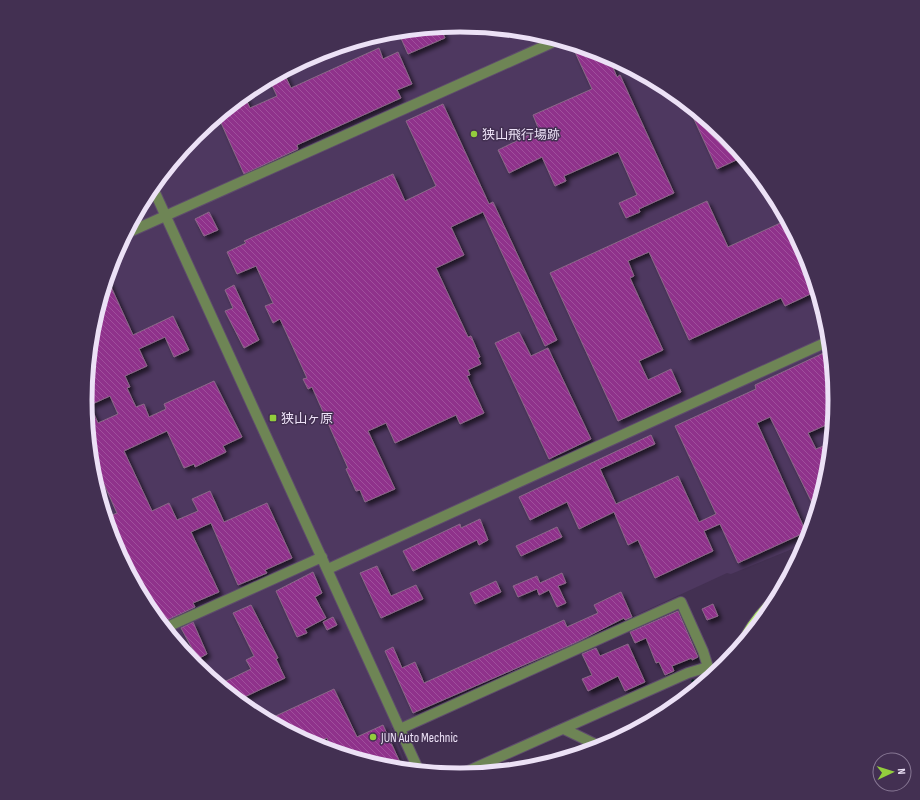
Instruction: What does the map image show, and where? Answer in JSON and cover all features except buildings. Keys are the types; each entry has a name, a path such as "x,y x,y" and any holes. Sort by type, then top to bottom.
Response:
{"street":[{"path":"134,230 550,44"},
{"path":"156,194 416,765"},
{"path":"328,569 824,343"},
{"path":"170,626 322,557"},
{"path":"400,729 681,602 710,670"},
{"path":"477,767 688,673 707,673"},
{"path":"564,729 593,743"}],"shaded area":[{"path":"460,32 508,35 532,39 601,60 644,81 664,94 703,123 737,157 766,196 779,216 800,259 821,328 825,352 828,400 825,448 821,472 808,518 797,547 731,574 727,573 392,728 406,764 388,761 342,748 297,730 256,706 217,677 183,643 168,624 141,584 120,541 99,472 95,448 92,400 95,352 99,328 120,259 141,216 154,196 183,157 217,123 256,94 276,81 319,60 388,39 412,35"}],"place":[{"name":"狭山飛行場跡","path":"474,134"},
{"name":"狭山ヶ原","path":"273,418"},
{"name":"JUN Auto Mechnic","path":"373,737"}]}
